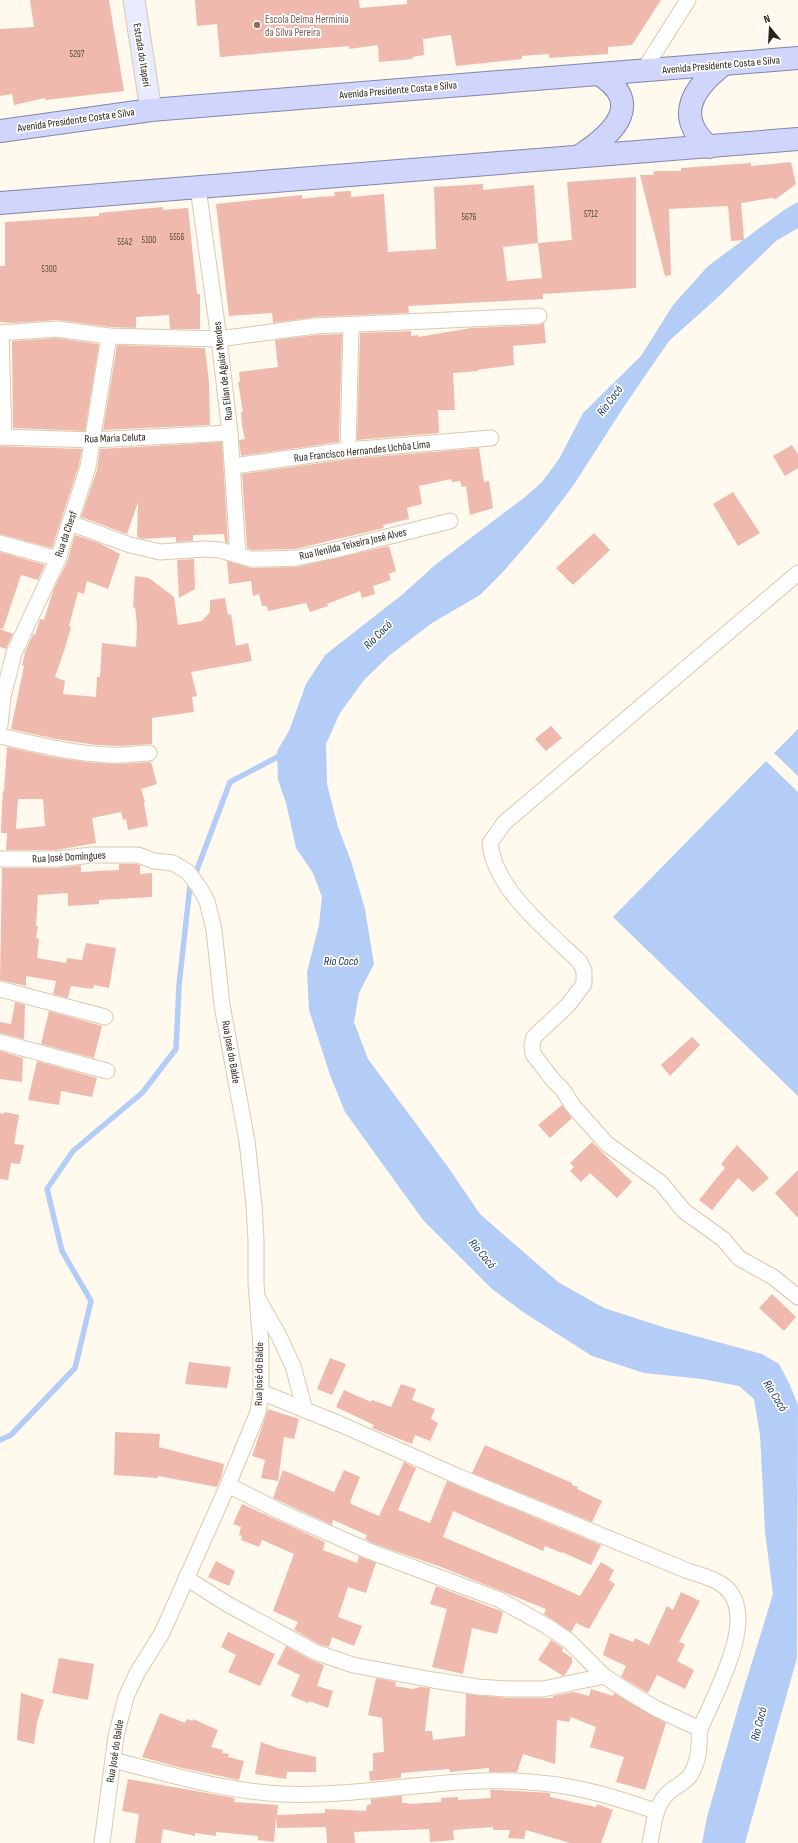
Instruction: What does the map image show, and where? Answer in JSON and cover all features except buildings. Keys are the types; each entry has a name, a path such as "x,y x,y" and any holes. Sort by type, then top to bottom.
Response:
{"main road":[{"name":"Avenida Presidente Costa e Silva","path":"0,131 151,110 798,58"},
{"path":"709,147 699,138 694,130 690,119 691,103 694,93 701,84 709,75 724,64"},
{"path":"581,155 609,134 616,124 622,110 622,100 616,87 599,74"},
{"path":"0,203 198,188 581,155 709,147 798,139"}],"street":[{"name":"Estrada do Itaperi","path":"134,0 151,110"},
{"path":"643,71 688,0"},
{"name":"Rua Elian de Aguiar Mendes","path":"198,188 220,339 234,466 238,554"},
{"path":"2,437 1,333 56,330 110,336 220,339 315,326 539,316"},
{"path":"348,450 351,325"},
{"name":"Rua da Chesf","path":"0,725 7,652 58,559 88,467 110,336"},
{"name":"Rua Maria Celuta","path":"2,437 93,440 230,433"},
{"name":"Rua Francisco Hernandes Uchôa Lima","path":"234,466 348,450 490,438"},
{"name":"Rua Ilenilda Teixeira José Alves","path":"70,523 130,545 160,552 205,549 238,554 251,559 296,558 331,551 450,521"},
{"path":"0,543 58,559"},
{"path":"798,574 504,823 490,843 491,854 498,873 510,891 580,962 584,971 584,984 568,1005 534,1037 532,1045 533,1054 538,1062 563,1090 573,1106 607,1144 661,1183 684,1211 723,1239 738,1258 773,1277 798,1297"},
{"path":"0,736 59,750 87,754 110,755 149,753"},
{"name":"Rua José Domingues","path":"0,859 58,859 91,855 138,855 154,860 173,863 188,872 207,901"},
{"name":"Rua José do Balde","path":"102,1843 116,1736 126,1697 137,1673 162,1633 228,1485 258,1412 261,1392 261,1347 257,1296 256,1240 247,1141 222,1005 214,930 207,901"},
{"path":"0,989 105,1016"},
{"path":"0,1042 107,1070"},
{"path":"257,1296 278,1334 293,1366 305,1410"},
{"path":"261,1392 457,1476 688,1571 713,1579 726,1587 736,1602 738,1616 737,1631 731,1660 722,1685 700,1729 697,1763 690,1776 668,1792 655,1811 650,1843"},
{"path":"228,1485 281,1512 369,1551 500,1600 545,1625 568,1641 604,1676 658,1709 700,1729"},
{"path":"186,1578 229,1605 315,1652 353,1665 478,1687 508,1689 543,1690 604,1676"},
{"path":"113,1760 212,1785 280,1794 339,1794 422,1785 485,1782 528,1782 567,1786 606,1794 655,1811"}],"water":[{"name":"Rio Cocó","path":"798,202 798,228 776,241 716,299 669,341 625,405 573,486 544,524 503,572 480,595 432,623 390,655 364,680 340,713 326,744 327,784 338,827 351,861 365,909 374,964 359,993 354,1022 368,1059 448,1167 480,1214 558,1282 604,1308 666,1328 762,1354 779,1364 798,1405 797,1658 745,1843 702,1843 707,1817 740,1701 773,1594 765,1532 760,1435 754,1399 739,1386 702,1379 644,1373 592,1356 523,1312 492,1289 423,1220 345,1112 330,1075 309,1010 307,972 319,925 322,897 313,873 296,848 286,803 278,780 277,751 289,731 306,684 325,655 403,594 435,565 525,497 542,482 559,459 583,413 641,356 673,305 708,266 784,210"},
{"path":"798,729 798,776 774,753"},
{"path":"766,761 798,792 798,1096 613,917"}],"waterway":[{"path":"195,875 230,782 283,754"},
{"path":"0,1440 11,1435 75,1368 91,1301 62,1251 47,1189 73,1151 142,1093 176,1049 179,985 190,886"}],"place":[{"name":"Escola Delma Hermínia da Silva Pereira","path":"257,25"}]}
